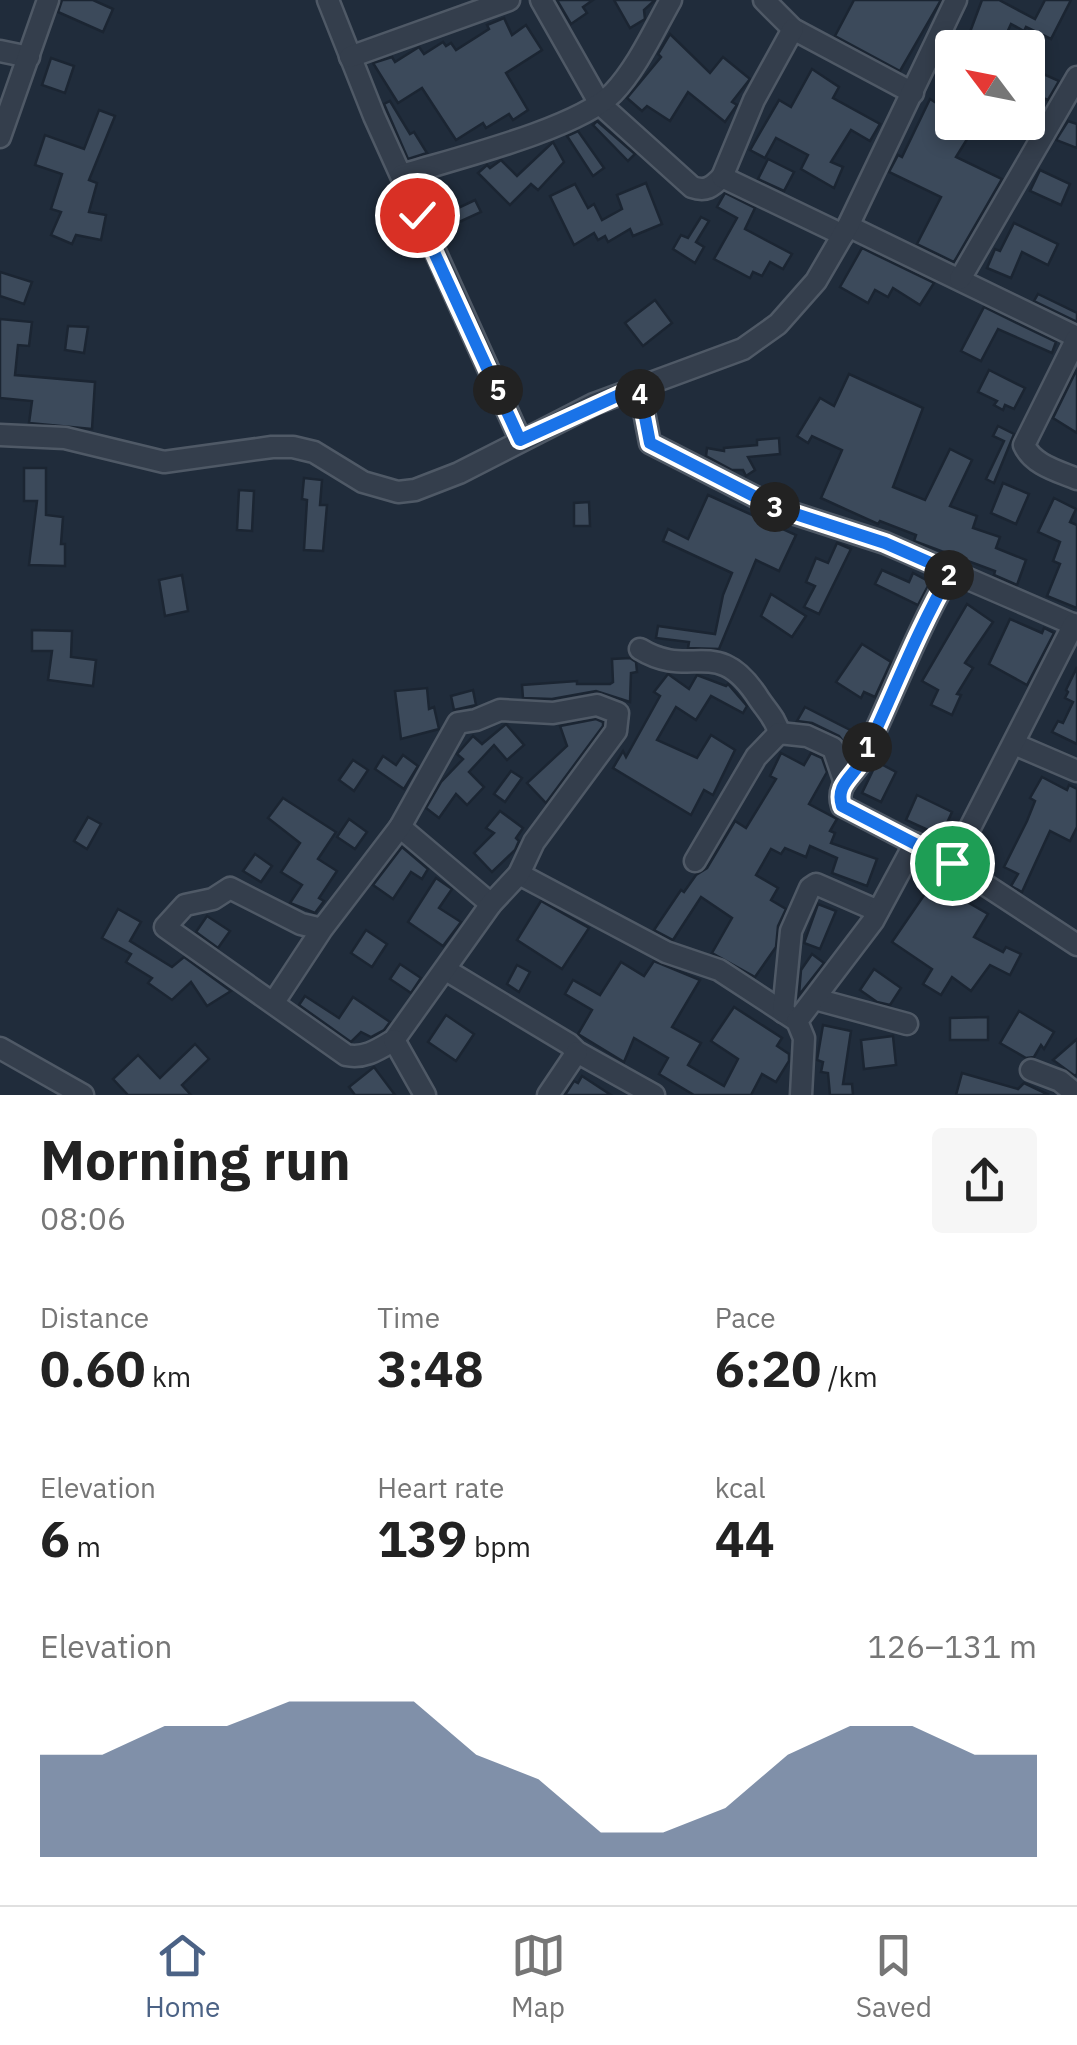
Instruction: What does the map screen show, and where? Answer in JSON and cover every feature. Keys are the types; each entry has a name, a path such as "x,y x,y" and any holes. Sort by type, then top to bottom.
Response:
{"street":[{"path":"0,137 48,0"},
{"path":"328,0 417,215 520,440"},
{"path":"350,57 509,0"},
{"path":"541,0 600,104 692,187 701,190 712,187 722,177 754,100 793,29"},
{"path":"402,176 518,139 600,104 615,91 671,0"},
{"path":"764,0 793,29 912,94"},
{"path":"0,435 65,438 164,462 272,446 293,447 314,452 364,482 398,492 459,473 520,440 639,386 755,343 805,297 845,231 956,0"},
{"path":"0,51 29,57"},
{"path":"960,280 1077,76"},
{"path":"722,177 960,280 1077,337 1024,445 1028,455 1040,463 1077,478"},
{"path":"639,386 650,443 777,508 885,543 1076,625 952,863"},
{"path":"951,572 912,643 860,764 840,788 842,806 952,863 1077,945"},
{"path":"640,650 668,662 727,664 754,691 776,721 779,733"},
{"path":"274,1002 322,930 400,828 458,723 500,710 552,713 597,706 618,713 616,731 534,842 519,874 492,904 394,1040 364,1056 346,1055 165,928 185,905 213,899 230,888 301,924 322,930"},
{"path":"779,733 807,736 833,748 845,783"},
{"path":"695,861 756,758 779,733"},
{"path":"1014,744 1077,771"},
{"path":"400,828 492,904"},
{"path":"790,1016 814,999 878,910 915,843"},
{"path":"519,874 666,952 719,970 790,1016 804,1038 801,1095"},
{"path":"790,1016 792,931 810,888 816,884 878,910"},
{"path":"446,970 654,1095"},
{"path":"814,999 907,1024"},
{"path":"394,1040 425,1095"},
{"path":"0,1048 83,1095"},
{"path":"548,1095 577,1052"},
{"path":"1030,1070 1060,1081 1077,1094"}],"building":[{"path":"62,0 93,0 113,9 103,32 58,12"},
{"path":"557,0 593,0 583,7 587,13 571,24"},
{"path":"614,0 655,0 644,10 645,19 630,28"},
{"path":"854,0 941,0 900,71 835,36"},
{"path":"982,0 999,0 1035,19 1045,0 1071,0 1051,39 1045,36 1045,30 1022,30 1011,24 1008,30 971,30"},
{"path":"504,18 512,35 526,25 542,50 506,73 528,110 513,120 509,114 486,128 483,123 456,140 422,88 398,103 373,63 392,57 395,62 419,47 424,54 443,42 446,46 451,43 456,50 489,29 487,25"},
{"path":"670,34 710,73 723,57 750,79 732,102 737,105 725,122 688,92 670,121 647,106 642,111 627,98 661,57 658,54"},
{"path":"51,58 74,66 65,93 42,85"},
{"path":"812,69 839,87 833,98 880,124 870,141 851,130 831,162 843,167 834,188 801,169 808,155 776,138 765,158 750,150 779,100 791,107"},
{"path":"1045,75 1059,81 1048,100 1045,99"},
{"path":"930,99 935,102 935,140 967,140 956,157 1002,179 954,262 917,244 941,197 889,172 898,155 902,157"},
{"path":"390,101 427,153 408,159 384,104"},
{"path":"99,110 115,116 89,180 97,183 89,212 106,215 101,240 76,235 72,244 51,235 61,212 51,209 62,174 35,165 45,135 84,149"},
{"path":"597,121 635,154 628,161 593,125"},
{"path":"1068,121 1077,124 1077,148 1056,140"},
{"path":"578,131 604,168 593,176 567,136"},
{"path":"553,142 564,162 538,190 531,184 510,205 478,173 501,160 517,176"},
{"path":"768,159 794,172 784,191 758,179"},
{"path":"1040,170 1070,184 1061,205 1030,191"},
{"path":"646,183 662,224 633,236 630,229 608,242 605,236 598,240 594,233 574,245 550,196 575,184 588,208 594,204 602,220 622,209 617,195"},
{"path":"725,193 755,208 745,229 792,254 783,269 770,262 762,276 753,272 750,278 714,259 737,218 717,207"},
{"path":"475,200 481,212 444,229 439,217"},
{"path":"701,217 709,221 696,242 704,247 695,263 673,249 681,235 688,238"},
{"path":"1014,223 1058,244 1048,265 1022,252 1011,278 987,268"},
{"path":"862,248 934,283 920,305 893,288 888,297 875,290 868,303 840,287"},
{"path":"0,272 32,282 24,304 0,296"},
{"path":"1038,294 1077,313 1077,322 1034,301"},
{"path":"655,300 672,323 643,346 625,323"},
{"path":"984,307 1056,342 1052,353 998,329 981,361 961,351"},
{"path":"0,319 32,322 29,346 18,345 15,375 95,382 92,429 29,423 32,401 0,398"},
{"path":"68,326 88,327 84,353 65,350"},
{"path":"1077,369 1077,433 1053,418"},
{"path":"989,370 1025,388 1014,409 1005,405 1003,410 994,405 997,401 978,392"},
{"path":"849,374 923,408 893,487 925,500 950,449 972,460 950,506 977,516 973,528 1000,537 996,548 1026,560 1017,585 994,575 995,571 914,541 916,535 880,521 878,524 821,498 842,450 812,436 808,443 797,436 820,398 834,406"},
{"path":"998,426 1014,434 994,483 986,479 1004,441 993,436"},
{"path":"779,438 780,454 748,457 755,470 746,476 743,470 732,470 706,456 707,448 724,451 757,445 757,440"},
{"path":"24,468 46,468 46,515 63,517 61,544 65,544 65,566 29,565 37,501 24,501"},
{"path":"304,478 322,480 320,505 327,505 323,551 304,550"},
{"path":"1003,483 1029,494 1016,524 991,513"},
{"path":"239,490 254,491 252,531 237,530"},
{"path":"708,495 796,535 779,571 756,560 719,649 688,648 689,642 656,638 658,626 715,634 732,573 663,541 668,529 688,539"},
{"path":"1054,498 1076,509 1070,522 1077,525 1077,608 1047,596 1060,564 1053,561 1060,542 1038,532"},
{"path":"589,502 590,526 574,526 574,503"},
{"path":"837,543 851,549 819,614 804,607 815,586 806,582 816,558 828,563"},
{"path":"882,570 909,582 913,573 930,582 918,605 875,584"},
{"path":"182,575 188,611 165,616 159,580"},
{"path":"771,594 806,616 792,637 761,616"},
{"path":"967,604 993,622 965,663 973,668 957,694 961,695 952,715 931,705 938,690 922,681"},
{"path":"1010,619 1042,633 1044,628 1054,633 1027,685 989,664"},
{"path":"32,630 72,631 71,657 96,660 93,686 48,680 52,651 32,651"},
{"path":"862,644 891,662 875,697 864,692 861,698 836,682"},
{"path":"630,658 636,662 637,672 631,673 630,702 596,691 552,699 523,698 522,685 577,681 610,684 612,659"},
{"path":"1077,667 1077,744 1052,732 1058,721 1063,723 1073,702 1065,698"},
{"path":"668,674 689,689 697,675 728,684 747,706 743,713 711,696 696,720 676,707 657,740 697,758 711,735 735,750 713,795 704,790 691,815 613,768 623,751 626,757 660,696 654,692"},
{"path":"427,688 429,709 434,707 439,729 401,739 395,691"},
{"path":"473,690 476,705 454,710 451,696"},
{"path":"805,707 854,732 846,745 839,736 812,723 797,721"},
{"path":"596,719 603,726 546,803 527,783 567,746 560,726"},
{"path":"506,724 524,745 507,760 494,745 469,772 484,787 467,805 456,794 439,818 426,808 441,782 463,759 457,754 473,736 482,744"},
{"path":"781,753 804,765 811,753 822,758 827,772 809,804 837,819 830,831 835,833 831,843 877,859 867,886 832,873 837,858 810,846 806,857 785,848 781,854 771,849 756,875 778,888 771,900 786,909 778,926 776,947 755,977 712,953 732,918 701,897 673,940 654,930 681,890 684,892 696,875 707,868 735,821 746,828 776,779 770,776"},
{"path":"403,755 418,766 404,789 375,769 383,756 396,765"},
{"path":"353,760 368,770 354,791 339,780"},
{"path":"877,762 896,772 881,802 862,793"},
{"path":"511,771 522,778 505,802 494,794"},
{"path":"1042,777 1067,790 1069,785 1077,789 1077,827 1070,841 1050,831 1022,892 1011,886 1018,874 1004,867 1027,821 1035,801 1030,798"},
{"path":"917,795 952,812 941,836 906,820"},
{"path":"283,798 336,832 318,859 337,871 319,898 324,901 315,913 290,903 302,885 281,872 300,843 268,818"},
{"path":"500,811 523,828 516,838 519,841 515,850 492,872 474,853 494,833 486,828"},
{"path":"88,817 101,824 87,849 74,841"},
{"path":"349,819 367,832 355,849 337,837"},
{"path":"402,847 428,869 422,879 411,872 393,899 373,885"},
{"path":"255,854 272,866 261,882 243,871"},
{"path":"436,878 452,889 439,908 461,922 443,946 408,922"},
{"path":"931,885 988,914 974,937 1003,952 1006,947 1021,954 1010,975 990,965 971,991 952,977 941,995 923,984 932,969 892,942"},
{"path":"541,901 589,928 562,969 517,940"},
{"path":"818,904 836,911 820,949 804,943"},
{"path":"118,909 141,922 130,941 172,967 184,957 231,991 207,1006 191,982 172,1000 148,983 152,978 126,962 131,954 102,938"},
{"path":"207,916 230,931 218,948 196,932"},
{"path":"366,930 387,944 372,967 351,953"},
{"path":"812,954 824,963 799,995 801,970"},
{"path":"654,961 700,980 672,1027 701,1043 688,1065 724,1086 738,1059 711,1041 734,1007 782,1038 777,1046 789,1054 789,1061 776,1082 762,1074 751,1095 694,1095 659,1074 668,1058 634,1038 624,1062 578,1034 592,1010 565,994 573,980 600,995 621,962 644,976"},
{"path":"400,964 421,978 411,993 390,979"},
{"path":"517,965 530,972 519,992 507,984"},
{"path":"874,969 901,988 890,1005 877,1002 860,990"},
{"path":"305,996 339,1018 353,997 390,1022 371,1037 361,1032 351,1042 299,1005"},
{"path":"1019,1011 1054,1032 1034,1057 1026,1058 1000,1043"},
{"path":"446,1015 474,1034 456,1061 428,1042"},
{"path":"988,1017 988,1040 950,1040 950,1018"},
{"path":"823,1025 851,1031 843,1084 852,1084 853,1095 830,1095 828,1073 821,1072 823,1062 817,1060"},
{"path":"893,1036 896,1065 864,1069 861,1040"},
{"path":"1077,1039 1077,1074 1075,1076 1053,1060"},
{"path":"195,1044 209,1059 182,1085 191,1095 128,1095 113,1079 138,1055 160,1078"},
{"path":"374,1067 395,1095 355,1095 349,1087"},
{"path":"962,1073 1018,1089 1024,1083 1049,1095 956,1095"},
{"path":"582,1076 611,1095 565,1095"}],"route":[{"path":"417,215 520,440 639,386 650,443 777,508 885,543 951,572 912,643 860,764 840,788 840,798 842,806 952,863"}]}
